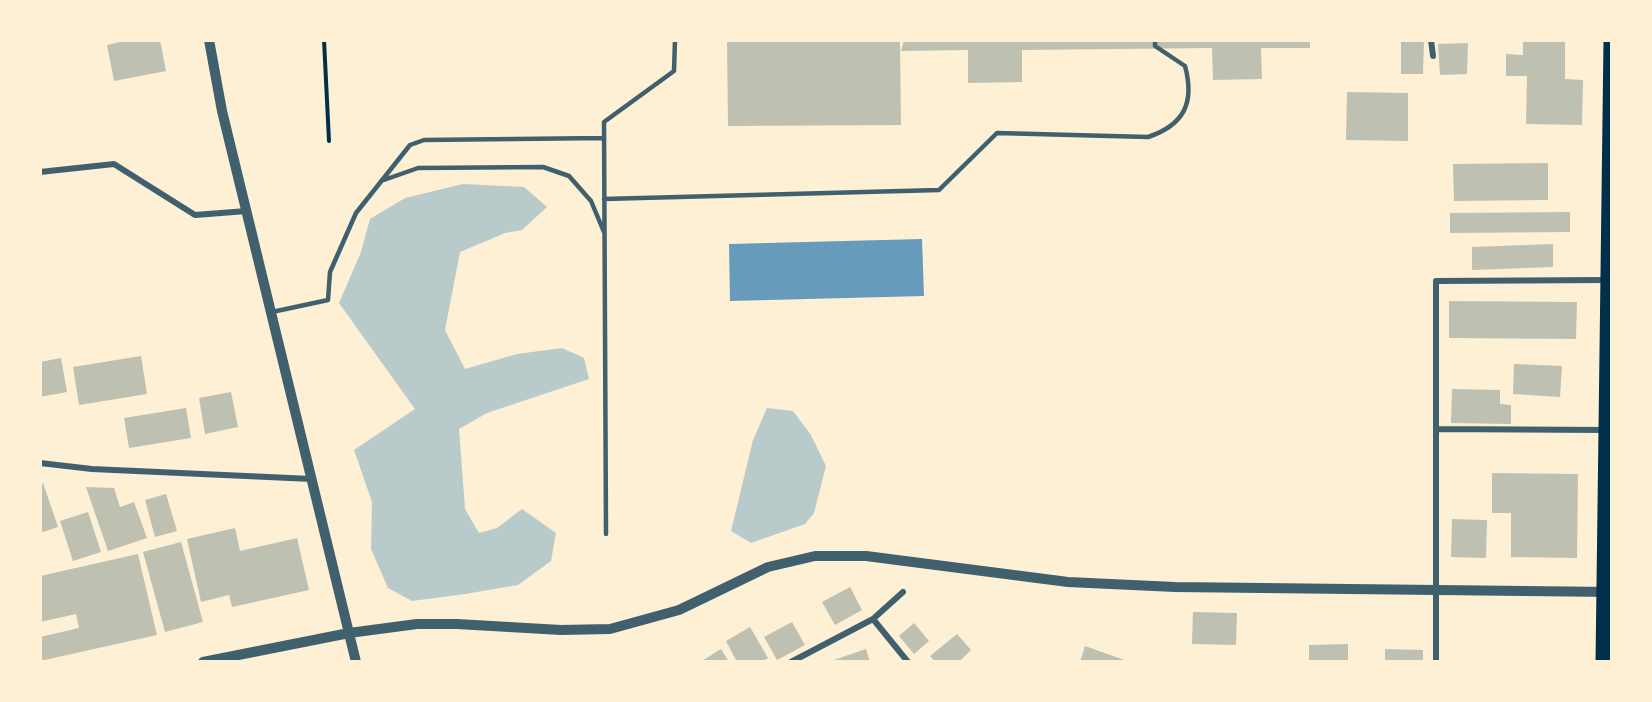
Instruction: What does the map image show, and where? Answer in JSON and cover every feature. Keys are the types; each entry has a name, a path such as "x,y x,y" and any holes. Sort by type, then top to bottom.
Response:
{"main road":[{"path":"1603,662 1607,592 1606,280 1611,40"}],"street":[{"path":"209,40 222,111 356,662"},
{"path":"1431,40 1434,57"},
{"path":"40,172 114,164 195,215 247,211"},
{"path":"1436,662 1436,281 1606,280"},
{"path":"1436,429 1605,430"},
{"path":"40,462 92,469 312,478"},
{"path":"203,662 349,633 417,624 561,630 610,629 679,610 768,567 814,556 866,556 1068,582 1175,587 1607,592"},
{"path":"791,662 873,619 903,592"},
{"path":"873,619 908,662"}],"lane":[{"path":"606,534 604,122 674,70 675,40"},
{"path":"604,199 939,190 998,133 1148,137 1167,131 1179,119 1190,94 1185,66 1155,46 1155,40"},
{"path":"272,312 328,300 330,272 356,213 410,145 424,140 604,138"},
{"path":"381,181 418,168 543,167 569,176 591,201 604,234"}],"path":[{"path":"324,40 329,141"}],"shaded area":[{"path":"463,184 524,187 547,207 522,230 505,233 460,252 445,330 465,369 517,354 562,348 584,358 589,379 487,413 459,429 465,509 479,533 497,528 522,509 556,533 551,561 518,585 412,601 388,588 371,549 372,502 354,450 415,409 339,303 361,252 370,219 405,198"},
{"path":"767,408 793,411 811,435 826,466 814,513 805,524 751,543 731,531 753,440"}],"water":[{"path":"922,239 924,296 730,301 729,244"}],"building":[{"path":"128,40 160,40 166,71 114,81 107,45"},
{"path":"727,40 900,40 901,125 728,126"},
{"path":"904,40 1310,40 1310,48 1261,48 1262,79 1213,80 1212,48 1022,50 1022,82 968,83 968,50 901,51"},
{"path":"1401,40 1424,40 1423,74 1401,74"},
{"path":"1523,40 1565,40 1565,79 1583,80 1582,125 1526,124 1527,76 1506,76 1506,54 1523,55"},
{"path":"1468,43 1467,74 1440,75 1438,44"},
{"path":"1347,92 1408,93 1408,141 1346,140"},
{"path":"1548,163 1548,200 1454,201 1453,164"},
{"path":"1570,212 1570,232 1450,233 1450,213"},
{"path":"1553,244 1553,267 1472,270 1472,247"},
{"path":"1449,301 1577,302 1576,339 1449,338"},
{"path":"141,356 147,394 79,405 73,367"},
{"path":"61,358 67,392 40,397 40,362"},
{"path":"1514,364 1562,366 1560,397 1513,394"},
{"path":"1452,389 1500,390 1500,404 1511,405 1511,424 1451,423"},
{"path":"231,392 238,427 205,434 199,398"},
{"path":"186,408 191,438 129,448 124,418"},
{"path":"1492,473 1578,474 1577,558 1511,557 1511,513 1492,513"},
{"path":"43,483 58,527 40,533 40,484"},
{"path":"86,487 114,488 120,507 134,502 147,538 108,551"},
{"path":"166,494 177,531 155,537 145,500"},
{"path":"88,512 101,552 73,561 60,521"},
{"path":"1452,519 1487,520 1486,558 1451,557"},
{"path":"235,528 240,551 297,538 309,590 232,607 229,595 201,602 187,539"},
{"path":"181,542 203,622 165,632 143,552"},
{"path":"138,554 157,635 40,661 40,637 79,628 76,614 40,622 40,576"},
{"path":"850,587 862,610 835,625 822,602"},
{"path":"1193,612 1237,613 1236,645 1192,644"},
{"path":"792,622 805,645 777,660 764,637"},
{"path":"914,623 929,641 914,654 899,636"},
{"path":"750,627 768,658 762,662 737,662 726,641"},
{"path":"957,634 971,650 959,662 935,662 930,656"},
{"path":"1348,644 1348,662 1309,662 1309,645"},
{"path":"1085,646 1127,661 1127,662 1080,662"},
{"path":"721,649 729,662 700,662"},
{"path":"866,649 870,662 831,662 831,661"},
{"path":"1385,649 1423,650 1423,662 1385,662"}]}
